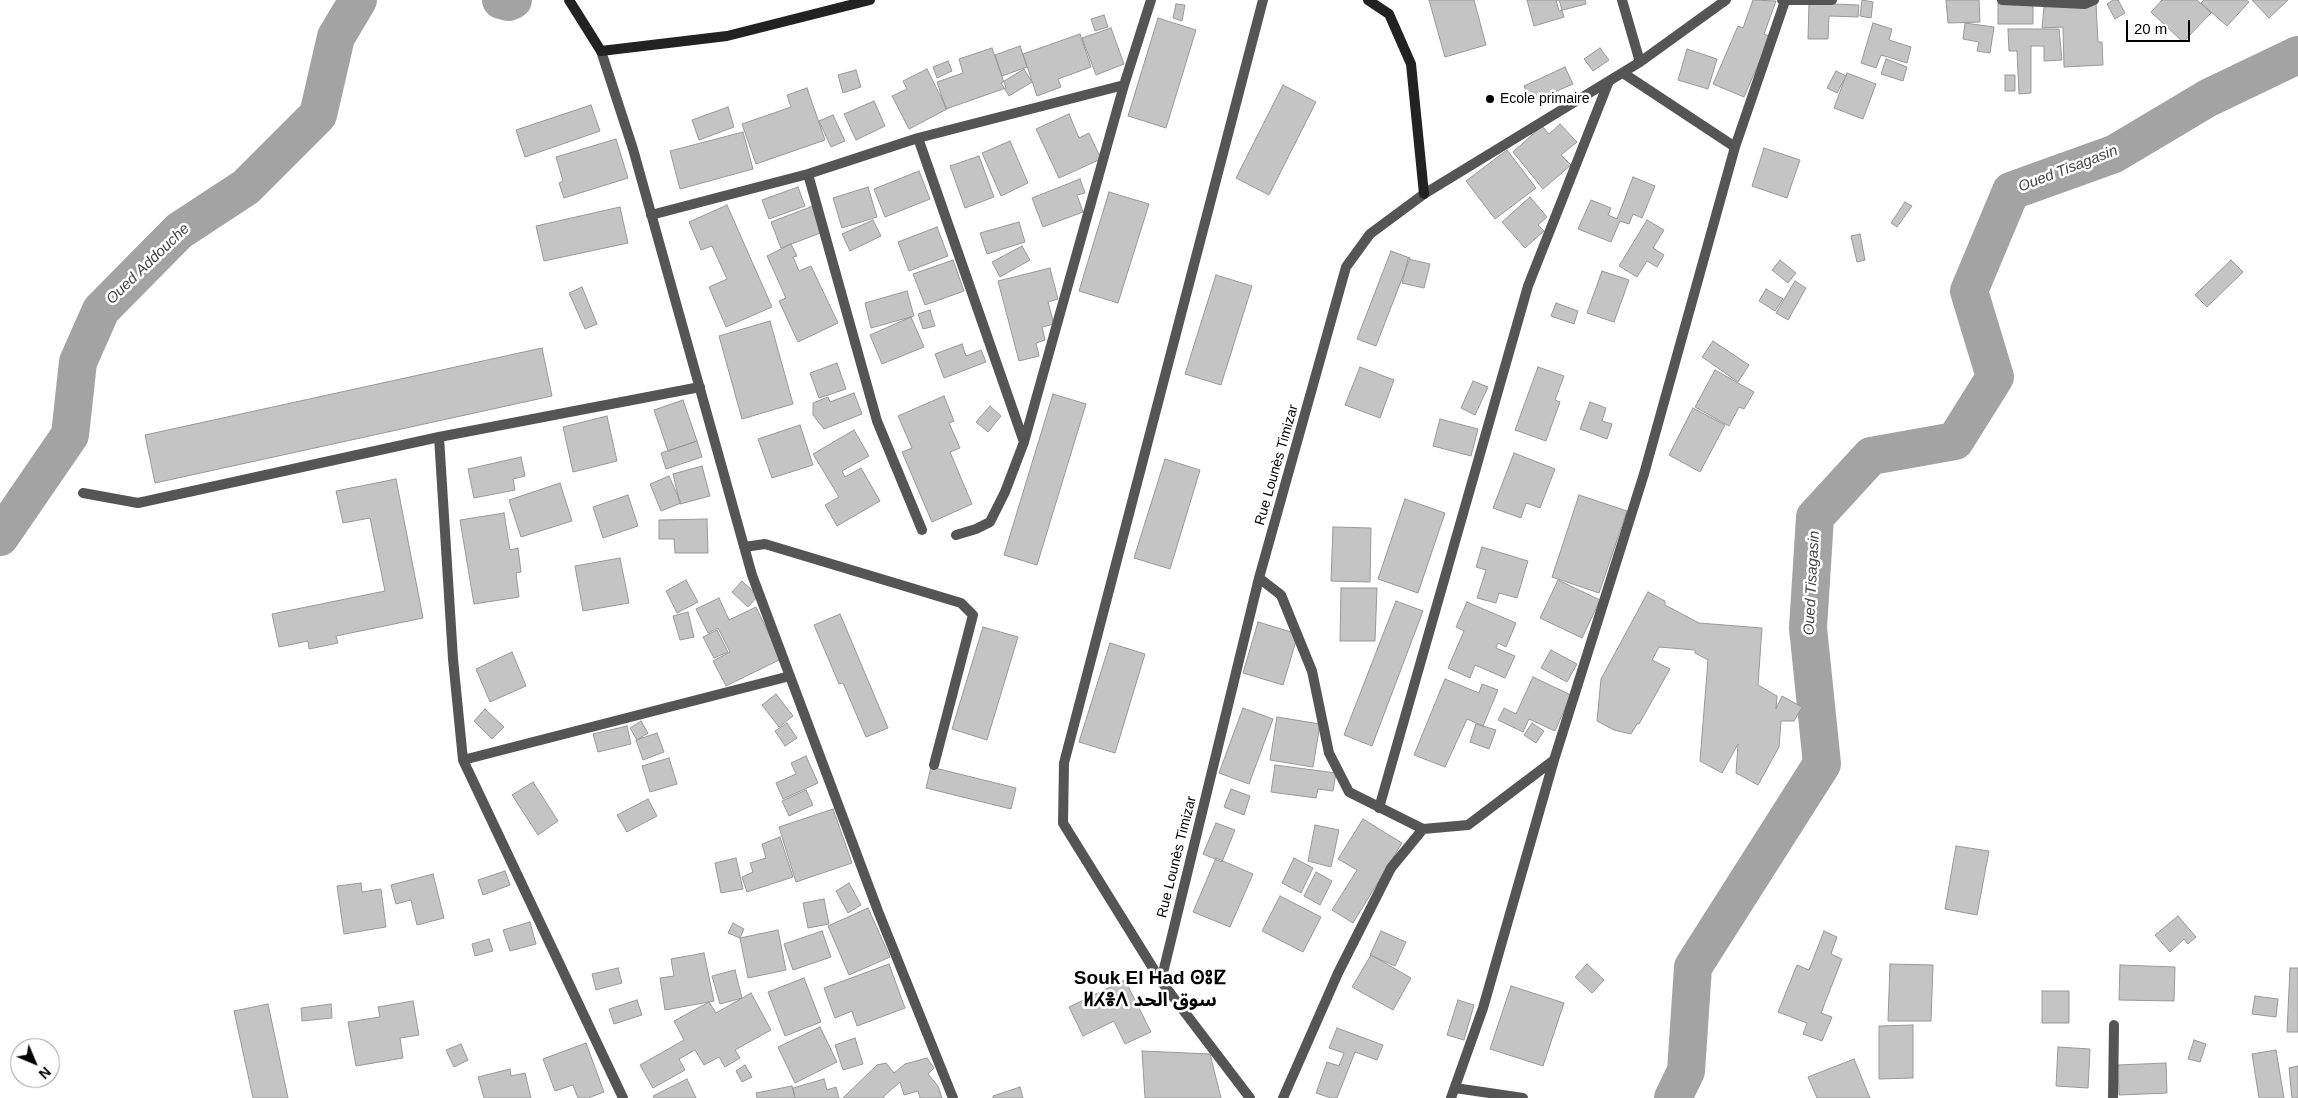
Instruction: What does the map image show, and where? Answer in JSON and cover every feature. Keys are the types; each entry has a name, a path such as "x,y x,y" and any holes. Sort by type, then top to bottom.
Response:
{"street":[{"path":"569,0 601,51 651,215 752,575 878,911 954,1098"},
{"path":"601,51 727,36 870,0"},
{"path":"956,534 976,529 990,522 998,510 1024,442 1124,85 1151,0"},
{"path":"1250,1098 1161,980 1063,823 1064,763 1263,0"},
{"path":"1368,0 1389,14 1411,64 1424,194"},
{"path":"1622,0 1640,62"},
{"name":"Rue Lounès Timizar","path":"1161,980 1259,578 1346,267 1370,234 1424,194 1640,62 1726,0"},
{"path":"1524,1098 1453,1093 1483,1008 1554,760 1644,474 1735,147 1783,0 1832,0"},
{"path":"2002,0 2085,4 2094,0"},
{"path":"1623,72 1735,147"},
{"path":"1379,808 1528,286 1609,81"},
{"path":"651,215 808,174 918,138 1124,85"},
{"path":"918,138 1024,442"},
{"path":"808,174 876,421 922,530"},
{"path":"83,493 138,502 439,437 700,387"},
{"path":"439,437 453,659 463,760 623,1098"},
{"path":"744,547 765,544 960,603 973,615 934,765"},
{"path":"1259,578 1281,595 1312,671 1329,753 1348,792 1423,829 1468,825 1554,760"},
{"path":"463,760 790,676"},
{"path":"1283,1098 1338,973 1391,868 1423,829"},
{"path":"2113,1098 2114,1025"}],"building":[{"path":"1429,0 1474,0 1486,45 1445,57"},
{"path":"1527,0 1559,0 1564,17 1534,26"},
{"path":"1556,0 1585,0 1586,4 1559,11"},
{"path":"1753,0 1776,1 1764,34 1770,37 1744,97 1713,84 1738,26 1743,28"},
{"path":"1862,0 1873,2 1871,18 1860,16"},
{"path":"1946,0 1979,0 1980,22 1948,23"},
{"path":"2113,0 2118,0 2125,13 2115,19 2107,4"},
{"path":"2162,0 2197,0 2211,13 2183,42 2151,12"},
{"path":"2204,0 2246,0 2249,2 2227,26 2201,3"},
{"path":"2252,0 2288,0 2269,18"},
{"path":"1998,1 2033,2 2033,24 1998,24"},
{"path":"1809,3 1859,5 1858,17 1829,16 1828,39 1808,39"},
{"path":"2096,3 2098,42 2102,42 2103,65 2064,67 2063,27 2042,28 2044,7"},
{"path":"1176,4 1185,5 1182,21 1173,18"},
{"path":"1104,15 1108,27 1095,31 1091,19"},
{"path":"1158,18 1196,30 1166,128 1128,116"},
{"path":"1873,23 1892,29 1889,40 1911,47 1907,63 1881,55 1876,68 1861,63"},
{"path":"1965,23 1994,27 1990,53 1977,51 1979,42 1963,39"},
{"path":"1111,28 1124,64 1096,75 1082,38"},
{"path":"2008,29 2059,29 2062,60 2044,61 2044,46 2031,46 2031,93 2019,94 2017,51 2009,51"},
{"path":"1080,34 1091,67 1058,79 1061,87 1037,96 1023,54"},
{"path":"1020,46 1027,67 1002,76 995,55"},
{"path":"992,48 1006,88 946,109 937,82 963,73 959,59"},
{"path":"1600,48 1609,60 1593,71 1584,59"},
{"path":"1687,49 1717,59 1708,89 1678,80"},
{"path":"1886,59 1907,67 1903,81 1881,74"},
{"path":"948,61 952,71 937,78 933,67"},
{"path":"1565,67 1573,84 1531,102 1524,86"},
{"path":"927,69 947,109 909,129 892,96 907,89 903,81"},
{"path":"1024,69 1032,82 1009,96 1001,83"},
{"path":"856,70 861,87 843,93 838,75"},
{"path":"1836,71 1846,76 1837,93 1827,88"},
{"path":"1847,73 1876,84 1863,119 1834,108"},
{"path":"2005,75 2015,75 2015,91 2005,91"},
{"path":"1283,85 1316,102 1269,195 1236,178"},
{"path":"807,88 825,140 756,164 742,124 791,107 787,95"},
{"path":"874,101 885,126 856,140 844,114"},
{"path":"591,105 600,131 525,157 516,130"},
{"path":"728,107 734,127 699,140 692,120"},
{"path":"1069,114 1079,138 1089,133 1101,159 1059,178 1036,129"},
{"path":"833,115 845,141 831,147 819,121"},
{"path":"1560,124 1577,142 1561,155 1571,165 1543,189 1513,152 1542,126 1549,134"},
{"path":"743,132 753,169 680,189 670,151"},
{"path":"616,139 628,178 564,198 559,183 563,181 556,157"},
{"path":"1010,141 1028,183 1001,196 982,153"},
{"path":"1764,148 1800,160 1787,198 1752,186"},
{"path":"1507,150 1536,188 1495,219 1466,181"},
{"path":"979,156 994,197 965,208 950,166"},
{"path":"919,171 930,199 885,217 874,189"},
{"path":"1633,177 1655,186 1642,218 1633,214 1629,224 1620,221 1611,242 1578,229 1591,200 1611,208 1608,215 1617,219"},
{"path":"1080,179 1085,193 1077,195 1083,212 1043,227 1032,198"},
{"path":"798,187 805,206 769,219 762,200"},
{"path":"868,187 877,217 842,228 833,198"},
{"path":"1109,192 1149,204 1118,303 1079,291"},
{"path":"1530,197 1547,217 1538,225 1544,231 1525,248 1502,222"},
{"path":"1905,202 1912,206 1897,227 1891,223"},
{"path":"727,205 772,307 726,327 709,287 727,279 712,246 701,250 689,222"},
{"path":"813,206 823,232 781,248 771,222"},
{"path":"620,207 628,243 544,261 536,226"},
{"path":"873,220 881,236 850,251 842,234"},
{"path":"1647,220 1664,230 1653,248 1664,255 1657,267 1647,261 1637,277 1619,266"},
{"path":"1019,222 1025,242 987,254 980,233"},
{"path":"937,227 948,256 909,271 898,242"},
{"path":"1860,234 1865,260 1857,262 1851,236"},
{"path":"791,244 797,256 793,257 799,271 811,266 838,323 798,342 779,301 786,298 767,256"},
{"path":"1022,246 1030,260 1000,277 992,262"},
{"path":"1391,251 1410,258 1376,346 1357,339"},
{"path":"1408,259 1430,264 1424,288 1402,283"},
{"path":"953,260 964,291 925,305 913,274"},
{"path":"1780,260 1796,273 1788,283 1772,270"},
{"path":"2231,260 2243,272 2207,307 2195,295"},
{"path":"1050,268 1058,299 1048,302 1054,324 1042,327 1045,340 1036,343 1039,356 1019,361 998,281"},
{"path":"1602,271 1629,280 1614,322 1587,313"},
{"path":"1216,275 1252,286 1221,385 1185,374"},
{"path":"1795,281 1806,288 1788,320 1776,313"},
{"path":"582,287 597,324 585,329 569,293"},
{"path":"1766,289 1783,299 1775,311 1759,301"},
{"path":"907,291 914,316 871,328 865,303"},
{"path":"1556,303 1578,311 1574,324 1551,316"},
{"path":"930,310 935,326 923,329 918,314"},
{"path":"911,317 924,347 882,364 870,335"},
{"path":"770,321 793,404 742,419 719,336"},
{"path":"1713,341 1749,365 1738,382 1702,357"},
{"path":"962,344 966,356 981,350 986,362 944,378 935,354"},
{"path":"542,348 552,396 155,483 145,435"},
{"path":"837,363 846,389 819,398 810,373"},
{"path":"1360,367 1394,380 1380,418 1345,405"},
{"path":"1538,367 1564,376 1555,400 1560,402 1546,441 1515,430"},
{"path":"1715,370 1754,392 1744,409 1739,407 1729,426 1695,407"},
{"path":"1473,381 1488,387 1475,415 1461,408"},
{"path":"854,393 862,414 824,429 813,415 813,403 828,397 830,402"},
{"path":"1053,394 1086,404 1037,565 1004,555"},
{"path":"944,396 954,421 949,423 960,448 950,452 972,504 932,522 902,452 912,448 898,416"},
{"path":"683,400 697,441 668,451 654,410"},
{"path":"1590,402 1606,408 1602,421 1612,424 1607,439 1580,429"},
{"path":"990,406 1001,416 988,432 976,422"},
{"path":"1693,408 1725,425 1700,472 1669,455"},
{"path":"607,416 617,461 573,472 563,427"},
{"path":"1440,419 1478,429 1471,456 1433,446"},
{"path":"800,425 813,465 772,478 758,439"},
{"path":"854,430 869,456 842,471 845,477 861,468 880,501 837,526 825,505 839,497 813,454"},
{"path":"697,441 702,457 666,469 661,453"},
{"path":"1514,453 1555,469 1540,508 1526,503 1521,518 1493,508"},
{"path":"521,457 525,476 513,479 515,490 474,498 468,469"},
{"path":"1165,459 1200,470 1170,569 1134,558"},
{"path":"702,466 710,496 680,504 673,474"},
{"path":"669,476 681,503 661,511 650,484"},
{"path":"396,479 423,618 336,636 338,643 309,649 308,641 279,647 272,614 385,591 370,518 343,523 336,491"},
{"path":"560,483 572,521 521,537 509,500"},
{"path":"628,495 638,526 603,538 593,507"},
{"path":"1579,495 1627,511 1599,593 1552,577"},
{"path":"1405,499 1445,513 1418,593 1378,579"},
{"path":"504,513 510,550 518,548 521,572 516,573 519,597 474,604 460,520"},
{"path":"707,519 708,553 675,553 674,539 659,539 659,520"},
{"path":"1333,527 1371,528 1370,582 1331,581"},
{"path":"1482,547 1528,561 1517,598 1499,593 1496,603 1477,598 1486,570 1476,567"},
{"path":"620,558 629,603 583,611 575,566"},
{"path":"686,580 698,602 677,613 666,591"},
{"path":"1558,580 1600,600 1582,638 1540,618"},
{"path":"742,581 758,596 748,607 732,592"},
{"path":"1341,588 1377,588 1375,641 1340,641"},
{"path":"1648,592 1665,601 1665,605 1699,623 1762,628 1758,685 1777,696 1776,709 1782,696 1802,707 1794,721 1781,721 1779,747 1758,785 1736,773 1738,744 1722,773 1700,761 1708,660 1695,653 1695,650 1659,647 1652,660 1670,669 1639,724 1637,724 1631,734 1614,730 1597,721 1601,679"},
{"path":"719,598 729,620 756,607 781,659 726,686 713,661 730,652 718,628 708,633 696,609"},
{"path":"1396,601 1423,611 1372,746 1344,735"},
{"path":"1467,602 1516,623 1506,647 1498,643 1496,648 1515,656 1505,678 1475,665 1470,678 1448,668 1464,631 1456,627"},
{"path":"688,612 694,637 680,640 673,616"},
{"path":"840,614 888,728 866,737 843,683 839,684 814,625"},
{"path":"1258,622 1298,634 1283,685 1243,673"},
{"path":"983,627 1018,637 987,740 952,729"},
{"path":"717,630 728,652 714,658 703,637"},
{"path":"1110,643 1145,654 1115,753 1079,742"},
{"path":"1551,650 1577,664 1567,682 1541,668"},
{"path":"512,652 526,686 490,702 476,669"},
{"path":"1533,677 1571,695 1555,731 1529,719 1523,732 1498,720 1504,708 1516,714"},
{"path":"1445,679 1479,693 1482,684 1498,690 1483,726 1467,719 1445,767 1414,755"},
{"path":"776,694 793,716 779,727 762,705"},
{"path":"1243,708 1273,719 1249,784 1219,773"},
{"path":"485,709 504,727 492,739 474,721"},
{"path":"1277,717 1320,724 1313,767 1270,760"},
{"path":"641,721 648,733 637,740 630,728"},
{"path":"787,723 797,738 785,746 775,731"},
{"path":"1532,723 1544,731 1536,743 1524,735"},
{"path":"1476,724 1496,730 1489,749 1470,742"},
{"path":"627,726 631,744 598,752 593,734"},
{"path":"657,733 664,752 643,760 636,740"},
{"path":"806,756 818,783 783,799 776,783 796,774 791,763"},
{"path":"669,758 677,784 650,792 642,766"},
{"path":"1275,765 1336,773 1333,791 1318,789 1316,798 1271,792"},
{"path":"931,767 1016,788 1011,809 926,788"},
{"path":"533,782 558,821 538,835 512,795"},
{"path":"1231,789 1250,796 1244,815 1224,807"},
{"path":"806,790 813,805 789,816 782,801"},
{"path":"648,799 657,816 627,832 617,815"},
{"path":"833,809 852,863 796,882 779,827"},
{"path":"1363,819 1402,843 1353,923 1332,910 1357,870 1338,859"},
{"path":"1216,823 1235,830 1222,862 1203,854"},
{"path":"1315,825 1339,830 1331,867 1308,861"},
{"path":"780,837 793,877 747,892 742,877 753,872 750,863 766,858 762,844"},
{"path":"1956,846 1989,851 1977,915 1945,909"},
{"path":"736,858 743,889 721,893 715,863"},
{"path":"1216,858 1253,874 1230,927 1193,912"},
{"path":"1294,858 1313,868 1301,893 1282,883"},
{"path":"505,871 510,885 483,895 478,880"},
{"path":"1316,872 1332,881 1320,905 1304,896"},
{"path":"433,874 444,918 417,925 411,900 396,904 391,885"},
{"path":"361,883 362,892 381,889 386,927 344,934 337,886"},
{"path":"849,883 861,905 848,913 836,891"},
{"path":"1280,896 1321,917 1303,952 1262,931"},
{"path":"824,899 829,924 808,928 803,903"},
{"path":"868,908 890,957 849,975 828,926"},
{"path":"2178,916 2196,937 2188,944 2184,939 2170,952 2155,935"},
{"path":"530,922 536,944 510,951 503,930"},
{"path":"733,923 744,929 740,938 728,933"},
{"path":"778,930 786,970 748,978 740,938"},
{"path":"822,931 831,957 793,970 784,944"},
{"path":"1381,931 1406,942 1395,966 1370,955"},
{"path":"1824,931 1837,937 1831,954 1842,959 1821,1013 1832,1017 1822,1041 1803,1034 1807,1023 1778,1012 1797,965 1809,970"},
{"path":"489,939 493,951 475,956 472,944"},
{"path":"704,953 714,1001 665,1010 660,978 674,976 671,959"},
{"path":"1371,955 1411,978 1393,1010 1352,987"},
{"path":"889,964 905,1008 857,1026 852,1011 835,1018 824,988"},
{"path":"1587,964 1604,980 1592,993 1575,977"},
{"path":"1890,964 1933,965 1931,1021 1888,1021"},
{"path":"2120,965 2175,967 2174,1001 2119,1000"},
{"path":"618,968 622,983 596,990 592,974"},
{"path":"2290,968 2298,968 2298,1032 2287,1032"},
{"path":"735,970 742,998 720,1004 712,976"},
{"path":"804,978 821,1022 785,1036 768,992"},
{"path":"1125,980 1151,1032 1125,1044 1114,1021 1083,1036 1069,1007"},
{"path":"1511,986 1564,1003 1543,1066 1490,1049"},
{"path":"2042,991 2069,991 2069,1023 2042,1023"},
{"path":"751,993 771,1030 735,1050 740,1058 725,1067 719,1057 704,1065 695,1050 679,1059 685,1070 653,1088 640,1065 684,1040 674,1021 709,1002 716,1013"},
{"path":"2255,996 2278,999 2276,1017 2252,1014"},
{"path":"637,1000 642,1015 614,1024 609,1009"},
{"path":"1458,1000 1474,1005 1464,1040 1447,1035"},
{"path":"413,1001 419,1035 400,1038 403,1058 356,1066 348,1022 380,1017 378,1007"},
{"path":"268,1004 288,1098 253,1098 234,1011"},
{"path":"331,1004 332,1018 302,1021 301,1008"},
{"path":"1913,1025 1913,1078 1879,1079 1879,1026"},
{"path":"820,1027 837,1062 795,1083 778,1047"},
{"path":"1337,1028 1383,1045 1377,1060 1355,1052 1337,1098 1331,1098 1316,1093 1327,1062 1339,1066 1344,1053 1329,1048"},
{"path":"855,1038 863,1064 843,1070 835,1045"},
{"path":"2194,1040 2206,1044 2200,1062 2188,1059"},
{"path":"586,1043 604,1092 588,1098 578,1098 573,1085 555,1091 543,1059"},
{"path":"461,1044 468,1060 454,1067 446,1050"},
{"path":"2058,1047 2090,1049 2088,1088 2056,1086"},
{"path":"2276,1050 2284,1098 2259,1098 2252,1054"},
{"path":"1142,1051 1210,1054 1221,1098 1145,1098"},
{"path":"927,1058 934,1068 928,1074 938,1086 942,1098 920,1098 918,1091 904,1095 900,1082 884,1098 843,1098 877,1065 886,1063 894,1073 905,1064"},
{"path":"1854,1059 1870,1098 1817,1098 1808,1077"},
{"path":"2166,1063 2167,1093 2119,1095 2118,1065"},
{"path":"745,1065 752,1077 742,1082 736,1071"},
{"path":"2298,1066 2298,1098 2292,1098 2289,1068"},
{"path":"510,1069 511,1076 525,1073 531,1098 484,1098 478,1077"},
{"path":"687,1079 696,1098 654,1098 653,1096"},
{"path":"824,1079 827,1090 836,1087 839,1098 795,1098 793,1088"},
{"path":"792,1086 795,1098 757,1098 756,1093"},
{"path":"1020,1087 1023,1098 993,1098 993,1096"}],"waterway":[{"name":"Oued Addouche","path":"0,537 70,435 78,362 101,310 179,231 246,187 318,115 336,37 358,0"},
{"name":"Oued Addouche","path":"501,0 508,2 513,0"},
{"name":"Oued Tisagasin","path":"1673,1098 1686,1071 1693,967 1822,764 1808,628 1815,517 1871,456 1955,441 1995,377 1969,291 2011,191 2114,154 2208,98 2298,55"}],"place":[{"name":"Ecole primaire","path":"1490,99"}],"district":[{"name":"Souk El Had ⵙⵓⵇ ⵍⵃⴻⴷ سوق الحد","path":"1150,990"}]}
